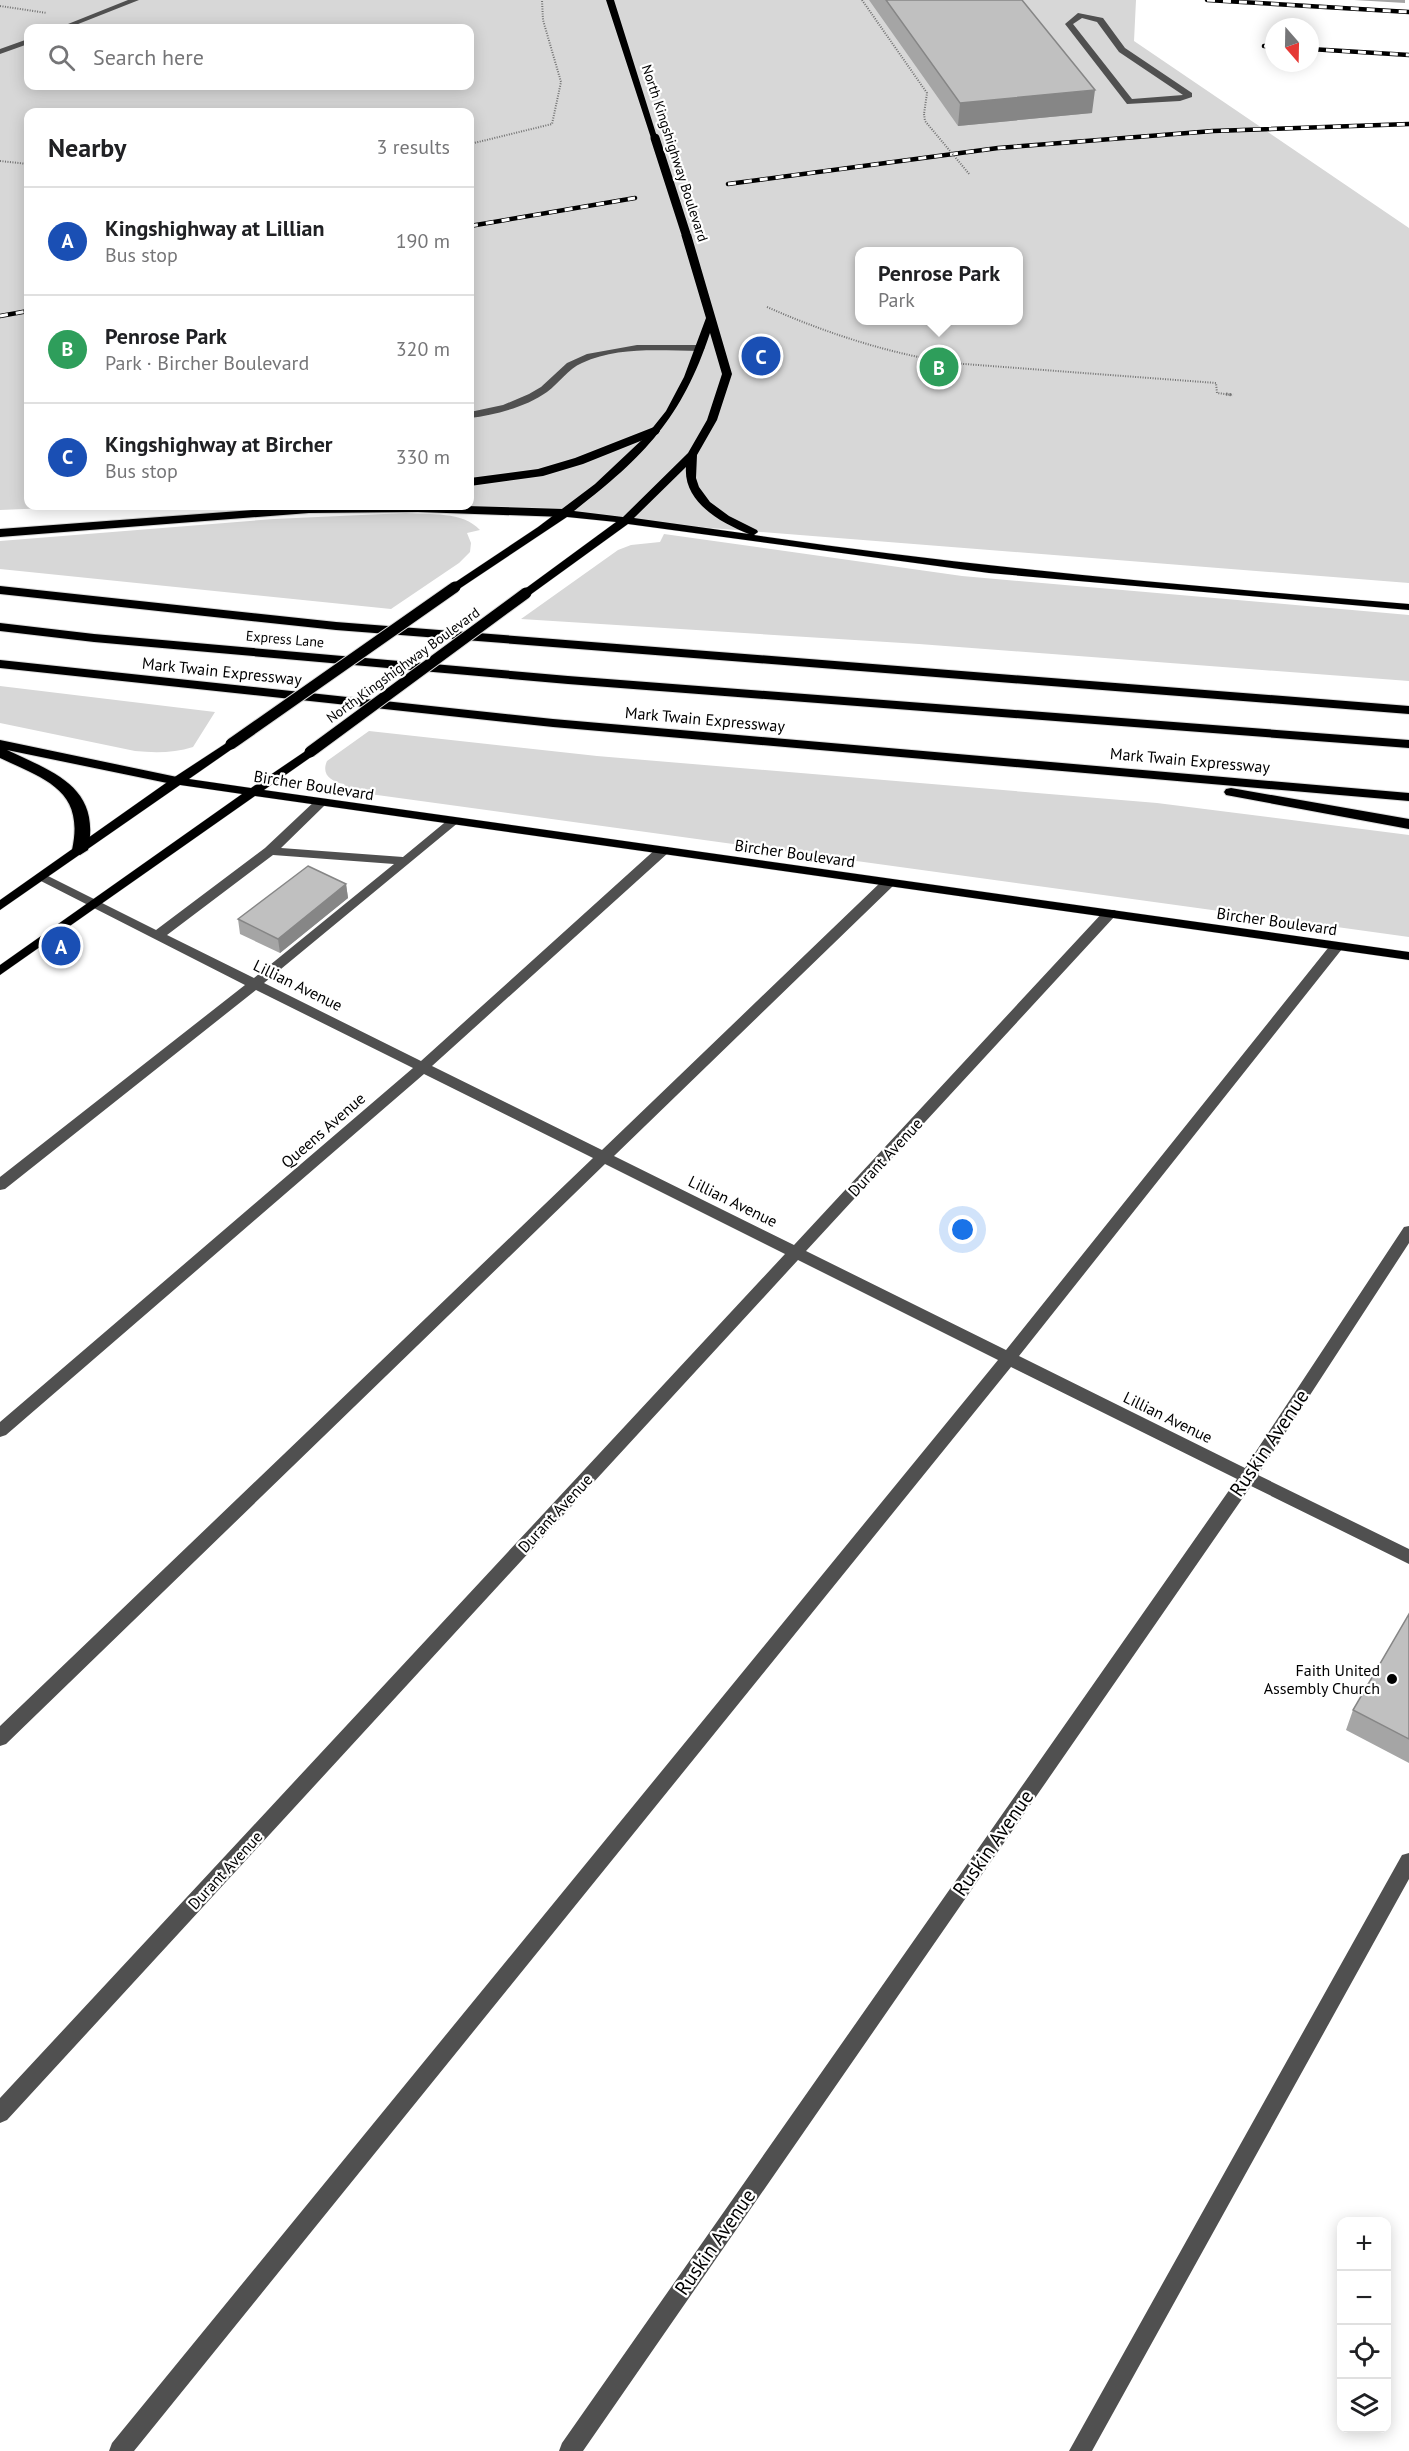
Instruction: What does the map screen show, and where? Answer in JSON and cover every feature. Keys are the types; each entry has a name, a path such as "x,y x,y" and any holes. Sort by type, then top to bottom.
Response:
{"highway":[{"path":"474,481 539,472 579,461 654,431"},
{"path":"0,533 106,527 279,510"},
{"path":"272,511 305,510"},
{"path":"474,510 564,513"},
{"path":"0,590 336,626 1409,710"},
{"name":"Express Lane","path":"0,627 94,638 568,680 1409,744"},
{"name":"Mark Twain Expressway","path":"0,664 220,690 554,723 1409,797"},
{"path":"0,744 177,781"},
{"path":"0,752 61,784 73,795 82,808 86,822 85,836 80,850"},
{"path":"1135,774 1409,824"}],"main road":[{"name":"North Kingshighway Boulevard","path":"0,971 254,793 626,520 692,455 712,420 727,374 686,234 610,0"},
{"name":"North Kingshighway Boulevard","path":"0,906 564,513 630,459 670,412 692,370 711,316"},
{"path":"692,455 691,480 704,501 730,523 772,541"},
{"path":"564,513 928,563 1058,578 1409,607"},
{"name":"Bircher Boulevard","path":"177,781 1409,956"}],"street":[{"path":"72,24 135,0"},
{"path":"1081,15 1100,20 1122,50 1189,95 1180,99 1130,102 1070,24 1081,15"},
{"path":"0,52 24,43"},
{"path":"474,414 512,404 541,392 575,363 599,353 629,348 700,348"},
{"path":"158,935 270,851 320,803"},
{"path":"0,1185 255,984 453,822"},
{"name":"Queens Avenue","path":"0,1431 423,1067 663,850"},
{"path":"270,851 407,861"},
{"name":"Lillian Avenue","path":"41,878 1409,1557"},
{"path":"0,1738 888,883"},
{"name":"Durant Avenue","path":"0,2113 1110,913"},
{"path":"120,2451 1010,1358 1337,946"},
{"name":"Ruskin Avenue","path":"570,2451 1248,1477 1409,1231"},
{"path":"1080,2451 1409,1861"}],"path":[{"path":"474,143 552,124 561,82 543,20 542,0"},
{"path":"862,0 927,93 925,121 970,175"},
{"path":"0,6 55,15"},
{"path":"0,161 24,164"},
{"path":"767,307 818,329 914,357 951,363 1216,383 1217,393 1233,395"}],"shaded area":[{"path":"0,0 1136,0 1134,41 1409,228 1409,583 474,509 474,108 24,108 24,509 0,510"},
{"path":"406,513 455,517 473,524 480,530 467,533 471,543 470,552 459,563 391,609 0,569 0,541 274,519"},
{"path":"664,534 962,576 1409,615 1409,681 919,644 521,619 618,550 631,545 660,542"},
{"path":"0,686 215,712 193,747 164,752 135,751 0,723"},
{"path":"369,731 597,756 1157,803 1409,835 1409,937 348,791 344,784 328,777 325,766 327,761"}],"building":[{"path":"886,0 1022,0 1095,90 960,103"},
{"path":"308,866 346,884 278,939 238,919"},
{"name":"Faith United Assembly Church","path":"1409,1614 1409,1739 1353,1710"}],"railway":[{"path":"1207,0 1409,12"},
{"path":"1319,50 1409,55"},
{"path":"728,184 998,148 1213,131 1409,124"},
{"path":"474,225 635,198"},
{"path":"0,316 24,312"}],"place":[{"name":"Kingshighway at Bircher","path":"761,356"},
{"name":"Penrose Park","path":"939,367"},
{"name":"Kingshighway at Lillian","path":"61,946"},
{"name":"Faith United Assembly Church","path":"1392,1679"}]}
